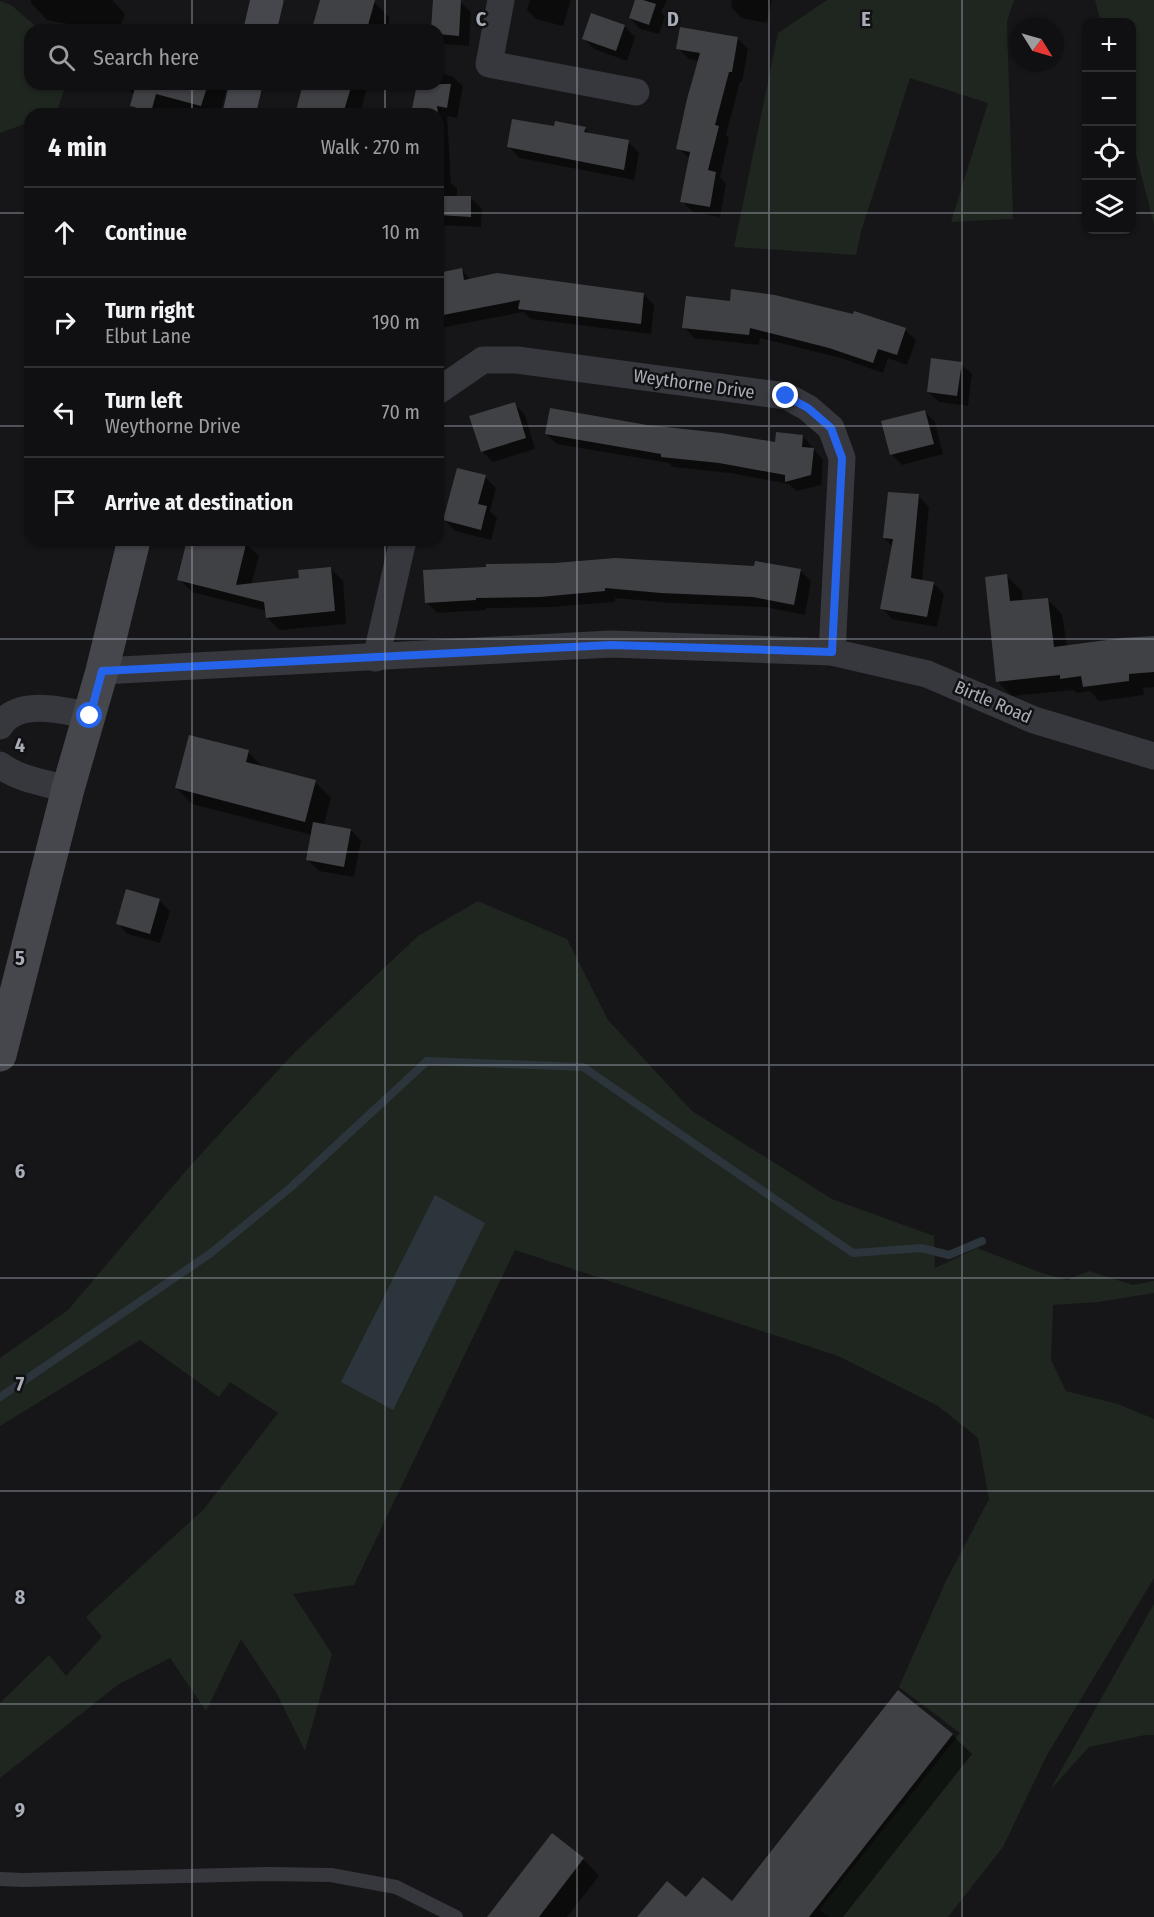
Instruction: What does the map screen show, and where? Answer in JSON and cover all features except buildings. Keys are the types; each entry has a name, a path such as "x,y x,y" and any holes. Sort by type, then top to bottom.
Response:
{"main road":[{"path":"261,24 267,0"},
{"path":"240,108 245,90"},
{"path":"0,1055 68,789 102,671 133,546"}],"street":[{"path":"501,0 489,64 636,92"},
{"name":"Weythorne Drive","path":"444,387 483,360 517,360 786,396 808,408 831,428 842,458 832,652"},
{"path":"376,658 402,546"},
{"name":"Birtle Road","path":"102,671 611,645 832,652 927,674 1035,720 1154,756"},
{"path":"0,726 16,713 35,708 56,708 90,716"},
{"path":"0,765 11,774 68,789"}],"lane":[{"path":"0,1879 257,1874 331,1875 396,1887 456,1917"}],"shaded area":[{"path":"827,0 1014,0 1007,22 1013,219 951,222 988,103 910,78 861,232 856,255 734,247 778,33"},
{"path":"1095,0 1154,0 1154,224 1136,154 1136,18 1100,18"},
{"path":"0,1 11,5 33,24 24,24 24,90 64,90 58,108 24,108 24,124 0,133"},
{"path":"478,901 567,939 608,1020 692,1111 832,1199 934,1236 935,1268 977,1248 1067,1280 1089,1271 1133,1285 1154,1281 1154,1293 1098,1302 1053,1305 1051,1360 1066,1391 1118,1404 1154,1419 1154,1578 1047,1755 1003,1847 948,1917 829,1917 819,1910 960,1733 899,1687 946,1581 989,1499 978,1438 938,1406 838,1356 515,1250 354,1585 293,1594 332,1654 305,1751 277,1694 241,1639 206,1711 170,1658 119,1684 0,1778 0,1703 49,1655 66,1676 102,1637 86,1617 204,1509 278,1413 230,1382 219,1397 140,1340 0,1426 0,1358 68,1310 189,1167 295,1052 418,936"},
{"path":"435,1195 485,1223 393,1410 341,1382"},
{"path":"1154,1604 1154,1735 1089,1747 1050,1790"}],"waterway":[{"path":"0,1397 211,1253 290,1188 427,1061 583,1067 853,1253 921,1248 949,1255 982,1241"}],"route":[{"path":"90,716 102,671 611,645 832,652 842,458 831,428 808,408 786,396"}]}
